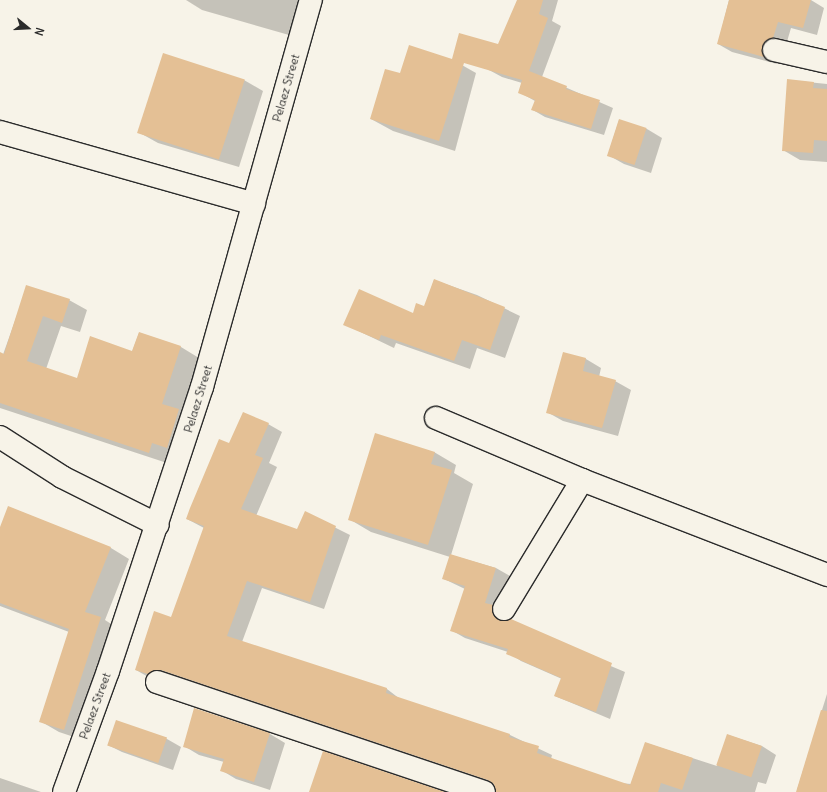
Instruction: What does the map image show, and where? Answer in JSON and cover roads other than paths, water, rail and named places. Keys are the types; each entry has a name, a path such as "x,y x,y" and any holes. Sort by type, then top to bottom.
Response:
{"street":[{"name":"Pelaez Street","path":"64,792 158,525 202,387 311,0"},
{"path":"774,50 827,62"},
{"path":"0,132 254,204"},
{"path":"436,418 582,480 827,575"},
{"path":"0,437 62,477 158,525"},
{"path":"504,609 582,480"},
{"path":"157,682 484,792"}]}
